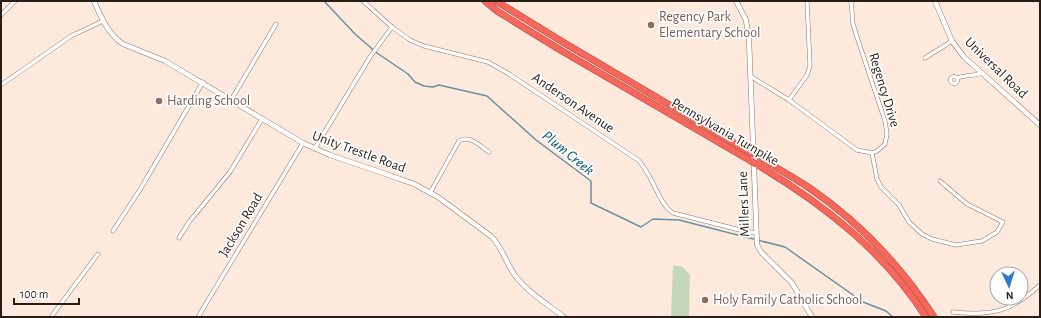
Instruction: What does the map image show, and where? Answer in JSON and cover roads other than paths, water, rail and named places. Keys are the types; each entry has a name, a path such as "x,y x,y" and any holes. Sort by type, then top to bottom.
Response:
{"highway":[{"name":"Pennsylvania Turnpike","path":"485,1 497,11 562,51 753,162 818,203 857,236 892,272 926,317"},
{"name":"Pennsylvania Turnpike","path":"496,1 808,187 855,224 877,245 902,272 934,317"}],"street":[{"path":"1,15 15,1"},
{"name":"Unity Trestle Road","path":"94,1 110,32 123,44 165,60 303,143 330,156 414,184 438,197 492,237 498,244 515,275 527,289 564,317"},
{"name":"Anderson Avenue","path":"363,1 392,27 410,40 424,46 488,62 509,74 638,160 646,168 665,206 673,213 732,228 756,238"},
{"name":"Millers Lane","path":"736,1 746,20 749,40 756,238 762,252 792,283 812,317"},
{"path":"789,100 807,75 810,66 808,1"},
{"name":"Regency Drive","path":"851,1 853,24 885,120 887,134 885,144 877,151 872,153"},
{"name":"Universal Road","path":"935,1 952,41 964,57 1040,125"},
{"path":"1,85 71,36 103,21"},
{"path":"231,100 276,24"},
{"path":"315,148 370,57 392,27"},
{"path":"925,58 952,41"},
{"path":"957,78 961,76 975,76 982,73"},
{"path":"750,76 789,100 857,150 864,153 872,153 877,179 881,187 896,202 909,222 922,234 932,239 956,245 982,241 997,232 1003,222 967,204 940,180"},
{"path":"113,231 141,188 203,82"},
{"path":"179,238 230,172 262,119"},
{"path":"430,193 461,139 469,139 489,152"},
{"name":"Jackson Road","path":"198,317 303,143"},
{"path":"51,317 98,254"},
{"path":"953,312 973,314 991,313 1004,309 1014,305 1040,285"}],"waterway":[{"name":"Plum Creek","path":"324,1 355,34 377,53 408,74 415,82 424,86 433,87 439,85 487,96 536,140 591,181 591,203 641,227 653,219 679,220 785,247 863,302 886,311 893,317"}],"place":[{"name":"Regency Park Elementary School","path":"651,25"},
{"name":"Harding School","path":"159,101"},
{"name":"Holy Family Catholic School","path":"705,300"}]}
